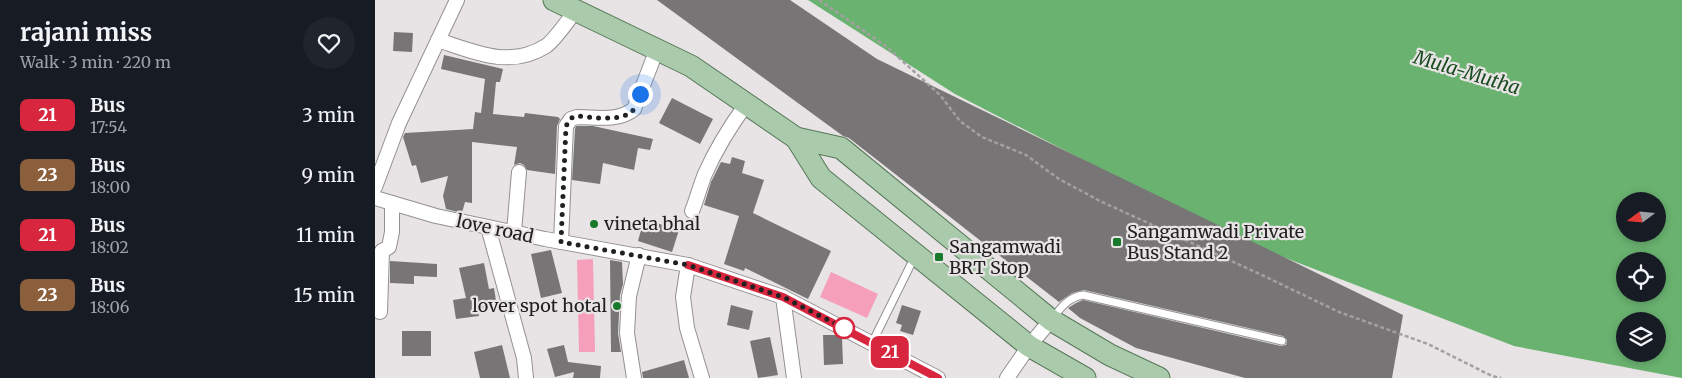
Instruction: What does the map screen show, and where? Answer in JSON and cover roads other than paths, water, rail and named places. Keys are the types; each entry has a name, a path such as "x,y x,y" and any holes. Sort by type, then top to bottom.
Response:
{"main road":[{"path":"554,0 691,66 747,103 796,138 821,178 1029,346 1085,378"},
{"path":"796,138 841,148 1051,320 1110,355 1159,378"}],"street":[{"path":"375,187 399,123 457,0"},
{"path":"438,40 491,57 507,58 530,53 547,45 575,10"},
{"path":"561,242 566,126 571,118 577,116 615,118 626,116 630,113 634,109 657,50"},
{"path":"692,211 704,175 731,126 747,103"},
{"path":"514,232 519,172"},
{"name":"love road","path":"375,198 436,216 561,242 688,265 783,297 873,343 916,371 938,378"},
{"path":"380,312 379,251 389,247 392,232 392,204"},
{"path":"488,227 524,358 526,378"},
{"path":"634,378 627,333 629,296 639,256"},
{"path":"688,265 683,297 687,328 702,378"},
{"path":"783,297 794,378"},
{"path":"1007,378 1029,346 1051,320"}],"lane":[{"path":"873,343 915,254"},
{"path":"1051,320 1068,300 1075,296 1083,295 1282,341"}],"water":[{"name":"Mula-Mutha","path":"808,0 1682,0 1682,378 1514,346 1239,240 955,94"}],"place":[{"name":"vineta bhal","path":"594,224"},
{"name":"Sangamwadi Private Bus Stand 2","path":"1117,242"},
{"name":"Sangamwadi BRT Stop","path":"939,257"},
{"name":"lover spot hotal","path":"617,306"}]}
